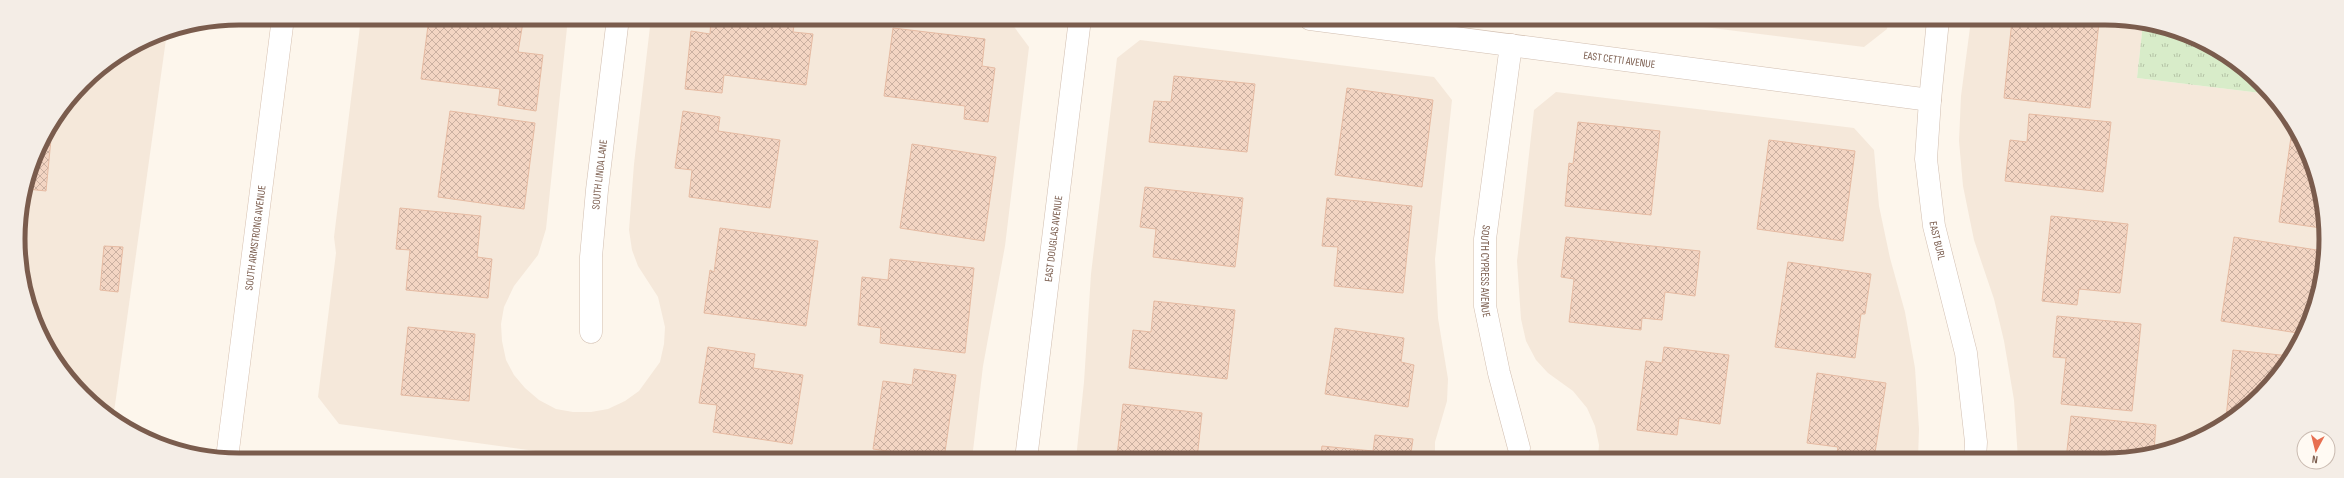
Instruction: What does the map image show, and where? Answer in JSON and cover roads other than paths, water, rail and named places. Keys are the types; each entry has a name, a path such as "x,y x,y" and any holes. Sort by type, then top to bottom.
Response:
{"street":[{"name":"SOUTH ARMSTRONG AVENUE","path":"228,453 282,25"},
{"name":"SOUTH LINDA LANE","path":"591,332 591,257 597,190 617,25"},
{"name":"EAST DOUGLAS AVENUE","path":"1027,453 1079,25"},
{"name":"EAST CETTI AVENUE","path":"1356,25 1930,100"},
{"name":"EAST BURL","path":"1938,25 1926,159 1934,226 1966,353 1976,442 1975,453"},
{"name":"SOUTH CYPRESS AVENUE","path":"1511,45 1485,239 1485,306 1498,373 1518,448"}]}
